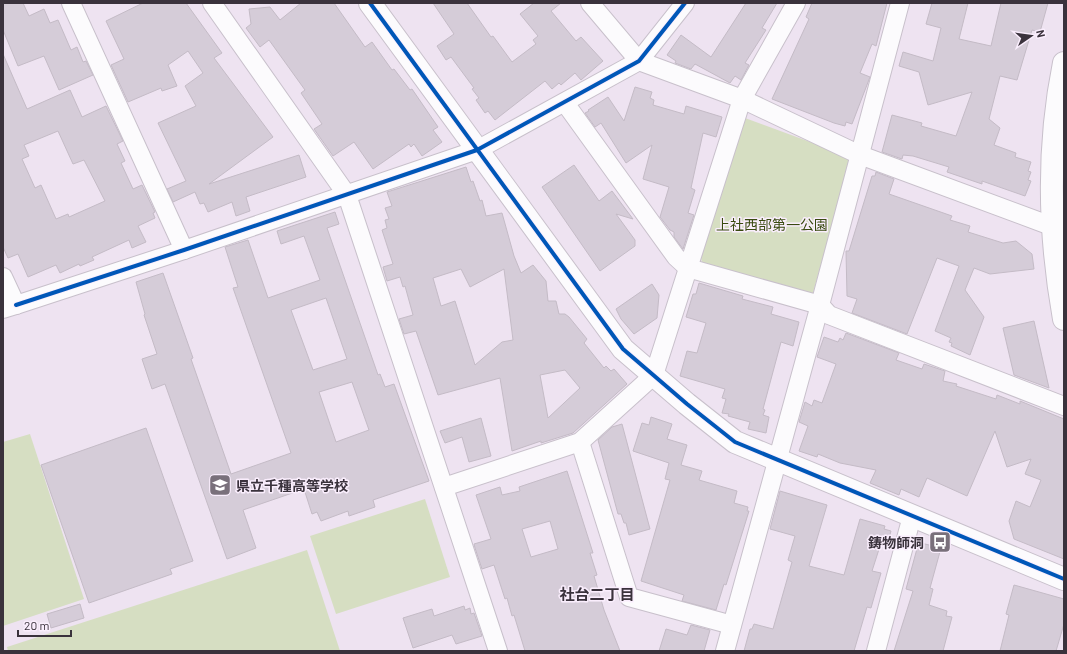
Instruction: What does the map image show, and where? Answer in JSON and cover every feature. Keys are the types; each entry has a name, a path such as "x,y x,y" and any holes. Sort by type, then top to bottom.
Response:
{"street":[{"path":"71,3 184,250"},
{"path":"212,3 347,195 498,651"},
{"path":"370,3 623,349 654,375 735,442 1064,579"},
{"path":"590,3 639,61 742,99 860,154 1059,226"},
{"path":"3,277 9,307 184,250 477,150 639,61 685,3"},
{"path":"444,487 580,442 654,375 742,99 796,3"},
{"path":"725,651 776,459 820,306 900,3"},
{"path":"1064,63 1058,93 1051,174 1059,226 1059,293 1064,319"},
{"path":"565,103 676,258 688,268 820,306 829,315 1064,406"},
{"path":"580,442 629,597 732,625"},
{"path":"876,651 912,516"}],"green space":[{"name":"上社西部第一公園","path":"745,118 851,157 811,300 703,267 701,258"},
{"path":"30,434 84,599 3,626 3,442"},
{"path":"425,499 450,577 336,614 310,536"},
{"path":"307,550 340,651 8,651 7,647"}],"building":[{"path":"3,3 23,3 29,16 44,9 50,23 58,20 71,50 77,47 83,62 86,61 93,75 59,90 44,56 18,66 3,30"},
{"path":"143,3 186,3 222,53 214,58 273,137 209,184 299,155 306,177 246,197 250,211 236,216 232,202 208,212 204,203 200,204 195,192 173,202 167,189 186,181 158,123 196,106 185,86 203,73 188,51 168,65 177,86 162,91 161,88 128,102 111,65 124,59 106,21"},
{"path":"301,3 334,3 365,47 372,42 392,70 394,69 410,90 412,89 438,127 433,130 442,142 422,156 414,144 411,147 409,144 373,169 354,142 333,156 314,129 322,124 301,93 305,90 269,40 260,47 246,28 251,24 249,9 270,7 280,20"},
{"path":"433,3 467,3 491,37 493,36 512,62 536,44 533,40 538,36 520,14 534,3 561,3 551,11 576,41 581,37 603,61 581,80 575,73 561,85 559,83 552,89 545,81 495,120 488,111 485,113 476,100 479,98 472,89 474,88 451,57 446,60 437,46 454,34"},
{"path":"746,3 777,3 762,28 766,30 745,63 749,65 741,80 735,76 730,83 695,64 691,69 675,63 676,61 667,55 681,35 711,57"},
{"path":"812,3 887,3 876,46 872,44 860,73 870,77 852,124 846,122 845,126 834,123 772,99 809,19 806,17"},
{"path":"932,3 968,3 959,39 991,46 1001,3 1048,3 1040,32 1032,30 1017,80 1000,76 989,119 1000,128 994,145 1016,153 1015,157 1031,162 1028,171 1031,172 1028,180 1031,181 1025,196 982,181 982,184 947,172 949,167 913,156 903,155 902,159 882,152 892,115 922,123 921,126 956,136 972,92 928,105 919,72 899,66 903,52 933,61 941,28 926,24"},
{"path":"3,54 27,109 70,90 82,117 106,106 123,141 117,144 125,161 121,163 133,189 142,185 155,212 153,213 155,218 138,226 146,242 132,248 129,240 92,257 94,260 80,266 79,264 60,273 56,265 28,277 18,254 8,258 3,247","holes":["58,131 73,164 84,160 105,201 69,217 68,214 56,219 41,185 35,188 22,159 29,156 24,145"]},
{"path":"635,87 652,92 650,98 654,100 653,105 684,114 686,106 722,117 716,137 703,133 691,188 695,190 688,213 694,215 683,249 674,237 674,232 670,230 660,217 669,187 643,179 652,145 626,163 601,123 595,127 585,113 608,97 624,121"},
{"path":"574,165 599,201 612,191 633,219 616,214 635,240 635,246 600,271 542,187"},
{"path":"466,167 480,201 482,200 486,216 502,213 514,256 521,273 533,265 546,281 548,301 556,301 559,314 565,314 569,317 587,339 584,343 604,368 606,366 611,371 614,369 627,384 573,433 541,443 541,441 512,451 500,378 438,395 416,331 404,334 399,319 413,315 405,286 403,287 400,277 387,281 383,267 393,264 382,230 387,228 385,220 389,219 385,208 392,206 387,192","holes":["461,269 470,287 504,269 513,340 502,342 475,365 455,301 441,306 433,278","565,370 580,388 548,418 540,375"]},
{"path":"876,172 894,179 889,194 952,216 950,220 970,226 968,232 1003,243 1016,241 1032,254 1034,269 990,274 974,268 965,290 984,317 970,355 951,346 952,343 949,342 951,338 935,331 959,266 937,258 907,334 852,313 857,299 847,296 846,251 849,251 872,176 875,176"},
{"path":"335,212 339,224 327,228 378,375 380,374 385,387 394,384 429,481 373,500 375,507 349,516 348,511 321,521 317,512 312,514 304,489 243,510 256,548 227,559 165,384 152,389 142,359 157,354 144,315 145,314 136,282 163,273 231,474 291,453 233,288 238,287 225,247 248,240 268,298 320,280 304,236 281,244 277,231","holes":["326,298 347,359 313,370 291,310","352,382 369,430 336,442 319,392"]},
{"path":"699,283 743,296 742,299 773,307 771,314 799,322 793,346 781,342 763,409 765,410 763,415 769,417 766,433 748,429 750,422 722,413 726,399 722,398 725,389 680,376 687,351 697,353 706,323 686,317 693,294 696,294"},
{"path":"652,284 659,295 657,318 634,334 621,319 616,309"},
{"path":"1034,321 1049,388 1014,375 1003,328"},
{"path":"846,333 899,353 896,360 922,369 924,364 945,371 943,381 957,384 956,386 996,399 997,395 1020,404 1020,401 1064,419 1064,559 1014,539 1009,521 1016,501 1030,507 1041,480 1025,474 1031,459 1007,467 995,431 967,496 927,478 919,497 901,489 899,495 870,483 876,470 840,463 818,454 817,457 799,451 808,426 799,422 805,402 812,406 814,400 822,403 836,364 817,357 824,337 838,342 840,338 843,340"},
{"path":"651,417 672,424 667,439 687,445 681,465 702,471 699,480 737,491 734,503 748,507 747,511 749,511 726,585 724,584 716,610 682,601 684,595 641,581 670,480 665,479 669,463 633,451 642,423 649,425"},
{"path":"481,418 491,456 469,462 462,437 445,443 440,431"},
{"path":"622,424 650,529 629,535 626,523 624,523 621,514 618,514 598,440 612,427"},
{"path":"146,428 193,561 170,569 172,574 89,603 41,465"},
{"path":"567,471 593,553 590,553 597,575 594,576 604,610 620,651 525,651 514,615 512,616 507,598 505,599 494,565 482,569 474,544 491,539 476,495 500,487 502,495 520,491 519,487","holes":["550,521 558,549 531,557 522,529"]},
{"path":"780,491 827,505 809,566 844,575 860,519 885,526 884,529 891,531 887,545 881,543 872,571 881,573 871,608 867,607 854,651 744,651 750,629 752,629 754,624 773,629 792,562 788,560 795,536 770,529"},
{"path":"921,543 941,548 930,588 933,589 929,605 947,611 946,616 952,617 943,651 894,651 913,591 906,589 918,545"},
{"path":"1014,585 1064,599 1064,624 1056,651 1000,651 1009,615 1006,614"},
{"path":"80,604 84,618 51,628 47,614"},
{"path":"464,606 465,610 470,608 471,614 474,613 482,636 456,644 452,635 413,648 403,618 432,609 434,616"},
{"path":"691,625 710,630 704,651 659,651 666,629 687,635"}],"cycle path":[{"path":"370,3 623,349 687,404 735,442 1064,579"},
{"path":"16,305 184,250 477,150 639,61 685,3"}],"place":[{"name":"県立千種高等学校","path":"220,485"},
{"name":"鋳物師洞","path":"940,542"}],"district":[{"name":"社台二丁目","path":"597,594"}]}
